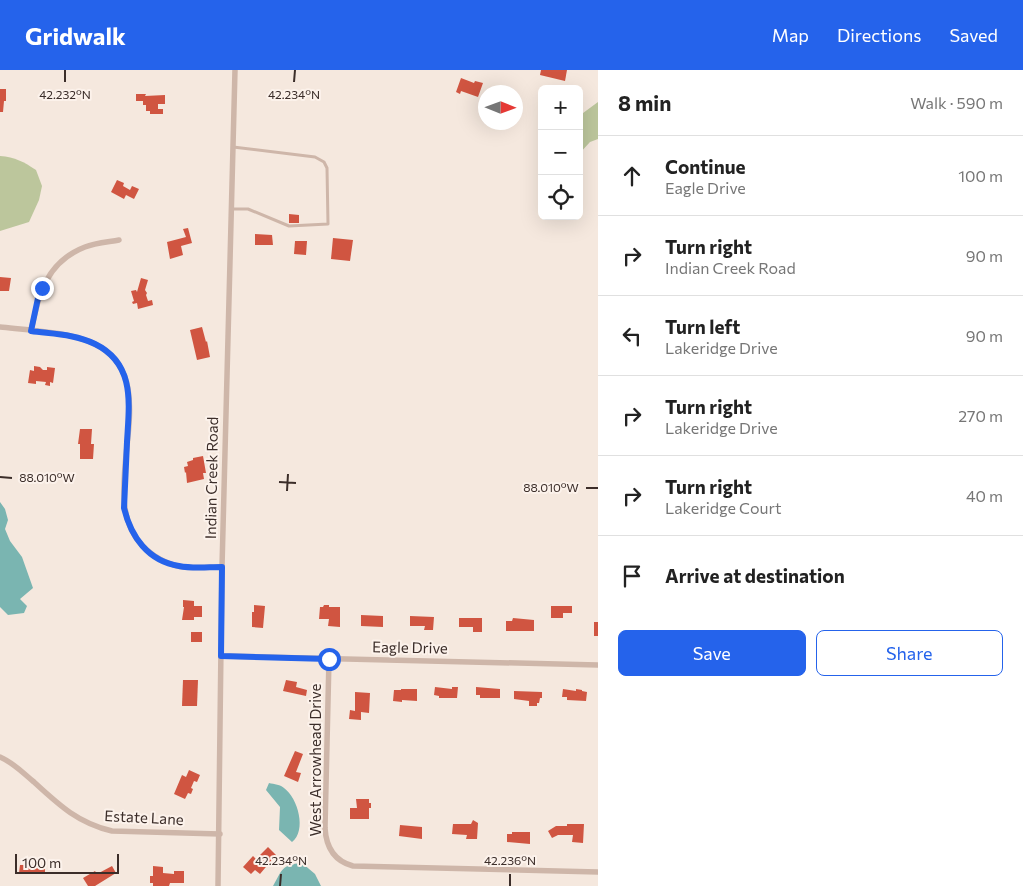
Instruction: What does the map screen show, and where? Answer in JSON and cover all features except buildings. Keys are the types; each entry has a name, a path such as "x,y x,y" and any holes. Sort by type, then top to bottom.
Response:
{"street":[{"name":"Indian Creek Road","path":"218,886 222,567 235,70"},
{"path":"31,331 38,298 42,288 57,265 68,256 86,247 119,240"},
{"path":"0,327 79,338 89,341 104,350 117,362 122,370 130,398 124,508 135,538 152,554 177,566 222,567"},
{"name":"Eagle Drive","path":"221,656 598,665"},
{"name":"West Arrowhead Drive","path":"329,659 325,828 329,848 338,858 353,866 598,872"},
{"name":"Estate Lane","path":"0,757 13,764 66,810 94,827 112,831 220,834"}],"lane":[{"path":"231,209 248,209 288,226 328,224 328,174 324,162 315,157 233,147"}],"green space":[{"path":"598,102 598,139 590,142 583,150 583,130 583,113"},
{"path":"0,156 19,160 36,170 42,186 39,200 29,222 0,231"}],"water":[{"path":"0,502 5,509 8,520 5,529 10,541 22,557 33,588 20,599 27,606 24,613 8,615 0,607"},
{"path":"269,783 284,788 297,807 300,823 299,830 297,837 292,842 279,830 280,807 266,790"},
{"path":"302,863 315,874 321,886 273,886 283,869 290,865"}],"route":[{"path":"42,288 31,331 79,338 97,345 117,362 126,380 130,398 124,508 135,538 152,554 177,566 222,567 221,656 329,659"}]}
